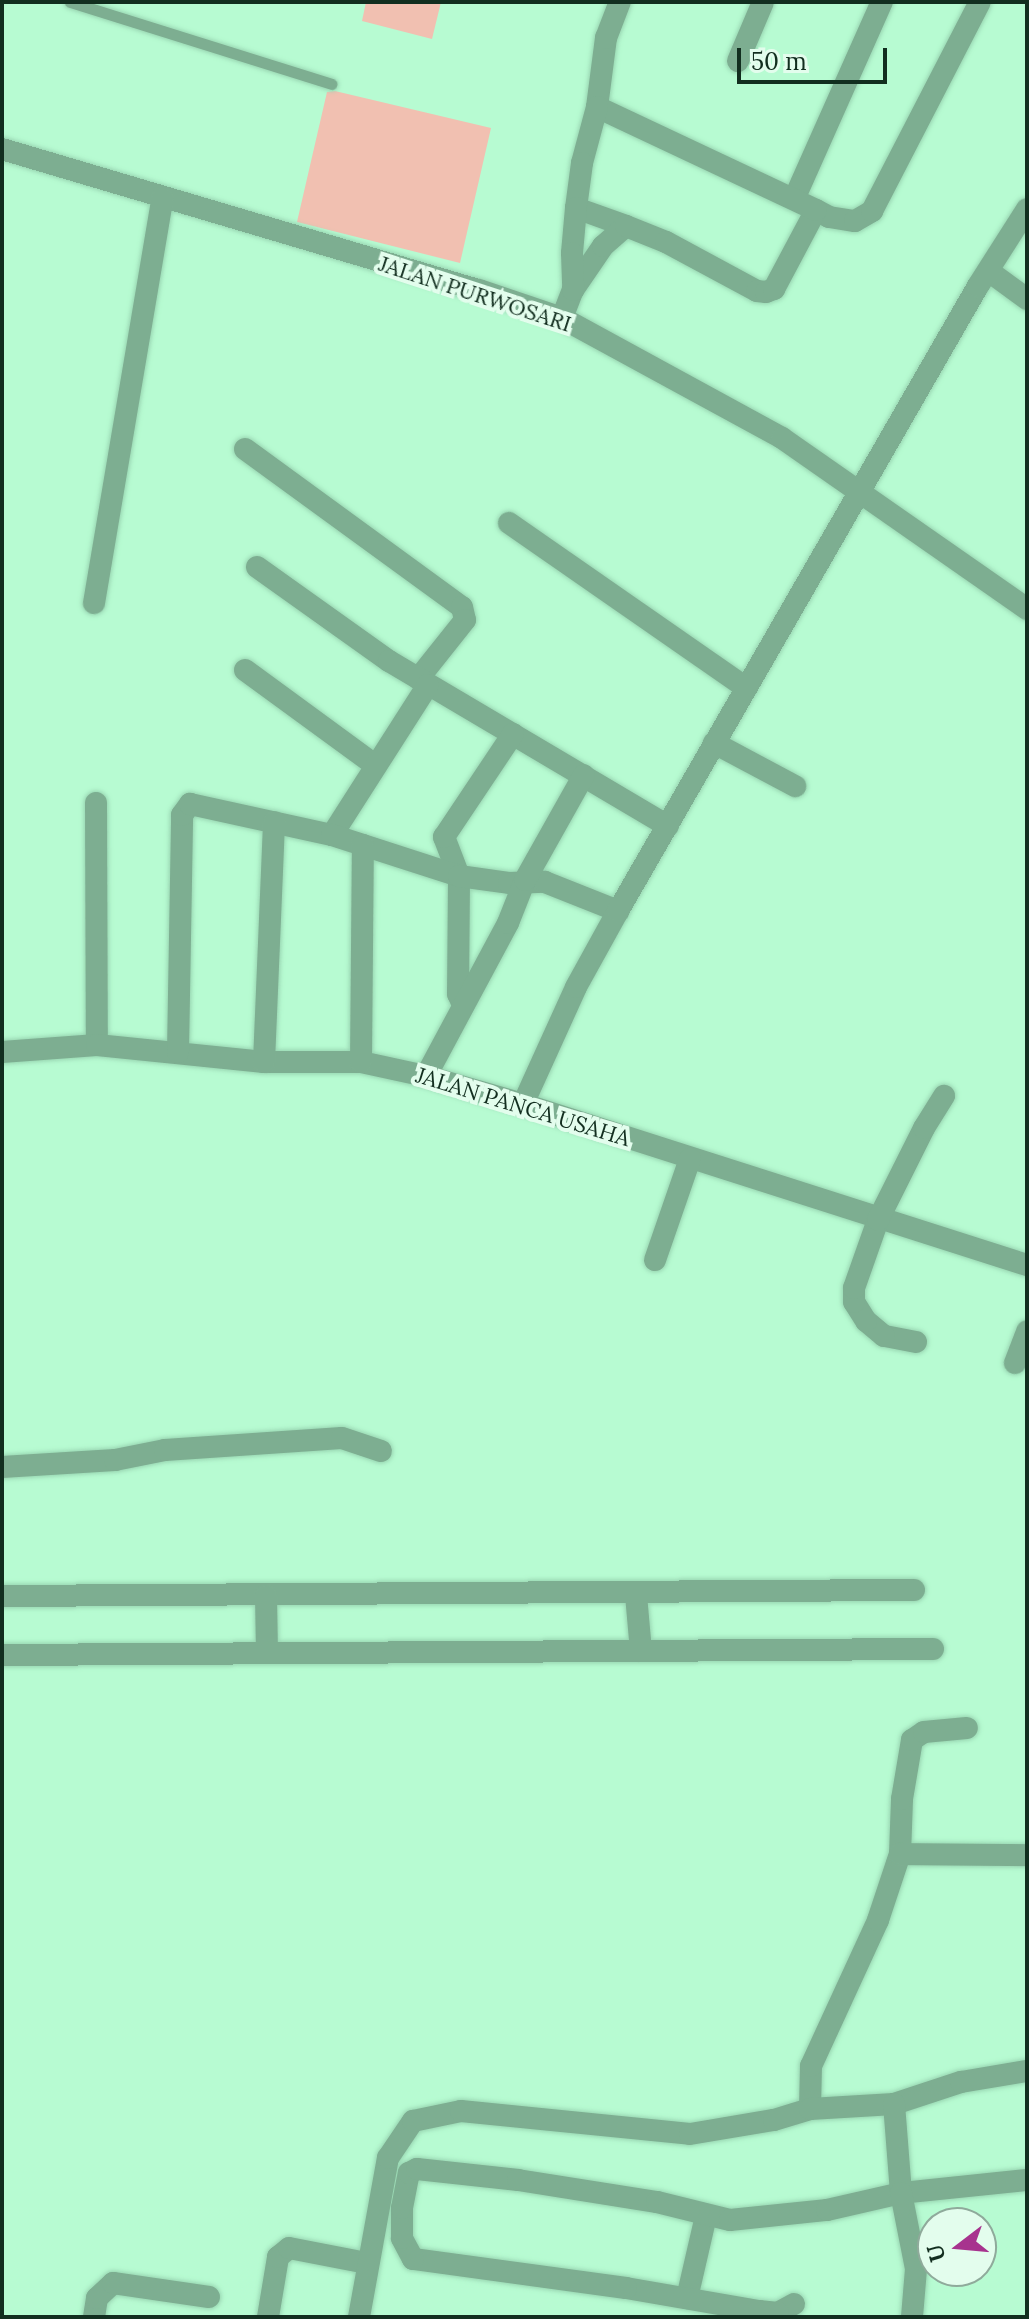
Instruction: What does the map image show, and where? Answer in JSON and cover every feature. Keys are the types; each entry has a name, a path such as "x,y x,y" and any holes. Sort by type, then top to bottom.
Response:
{"street":[{"path":"573,290 572,253 582,163 597,107 606,38 620,2"},
{"path":"738,61 763,2"},
{"path":"795,197 882,2"},
{"path":"597,107 795,197 829,217 855,221 872,211 980,2"},
{"name":"JALAN PURWOSARI","path":"2,149 162,199 479,290 562,318 782,438 1027,609"},
{"path":"94,603 162,199"},
{"path":"576,208 666,242 757,291 766,292 774,289 816,210"},
{"path":"523,1104 576,987 618,911 978,286 990,272 1027,209"},
{"path":"562,318 573,290 603,246 626,226"},
{"path":"990,272 1027,299"},
{"path":"245,449 462,607 465,620 423,682 376,766 332,835"},
{"path":"509,523 746,688"},
{"path":"257,567 423,682 668,826"},
{"path":"245,670 376,766"},
{"path":"463,1005 458,994 459,876 444,837 513,734"},
{"path":"714,743 795,786"},
{"path":"426,1076 508,923 525,880 584,775"},
{"path":"96,803 97,1045"},
{"path":"178,1052 184,809 190,804 332,835 459,876 509,883 525,880 545,882 618,911"},
{"path":"264,1062 274,822"},
{"path":"361,1062 363,845"},
{"path":"457,943 491,955"},
{"name":"JALAN PANCA USAHA","path":"2,1052 97,1045 264,1062 361,1062 426,1076 523,1104 690,1159 769,1180 878,1220 1027,1265"},
{"path":"916,1342 884,1336 866,1321 854,1302 854,1288 878,1220 924,1128 944,1096"},
{"path":"655,1260 690,1159"},
{"path":"1015,1363 1027,1331"},
{"path":"2,1467 115,1460 165,1450 342,1438 381,1451"},
{"path":"2,1596 636,1595 914,1590"},
{"path":"636,1595 641,1651"},
{"path":"266,1596 267,1652"},
{"path":"2,1655 933,1649"},
{"path":"810,2109 811,2066 878,1920 900,1854 902,1799 912,1740 924,1732 967,1728"},
{"path":"900,1854 1027,1855"},
{"path":"359,2317 388,2158 402,2132 413,2121 461,2111 690,2134 774,2120 810,2109 894,2104 961,2082 1027,2071"},
{"path":"894,2104 901,2193 916,2269 912,2317"},
{"path":"794,2304 778,2313 413,2259 402,2238 405,2185 409,2173 417,2169 642,2200 730,2220 813,2211 901,2193 1027,2180"},
{"path":"687,2298 706,2216"},
{"path":"268,2317 278,2257 289,2248 367,2263"},
{"path":"94,2317 97,2298 113,2283 209,2297"}],"lane":[{"path":"70,2 331,84"}],"building":[{"path":"366,2 441,2 432,39 362,21"},
{"path":"335,91 491,128 460,263 297,222 327,92"}]}
